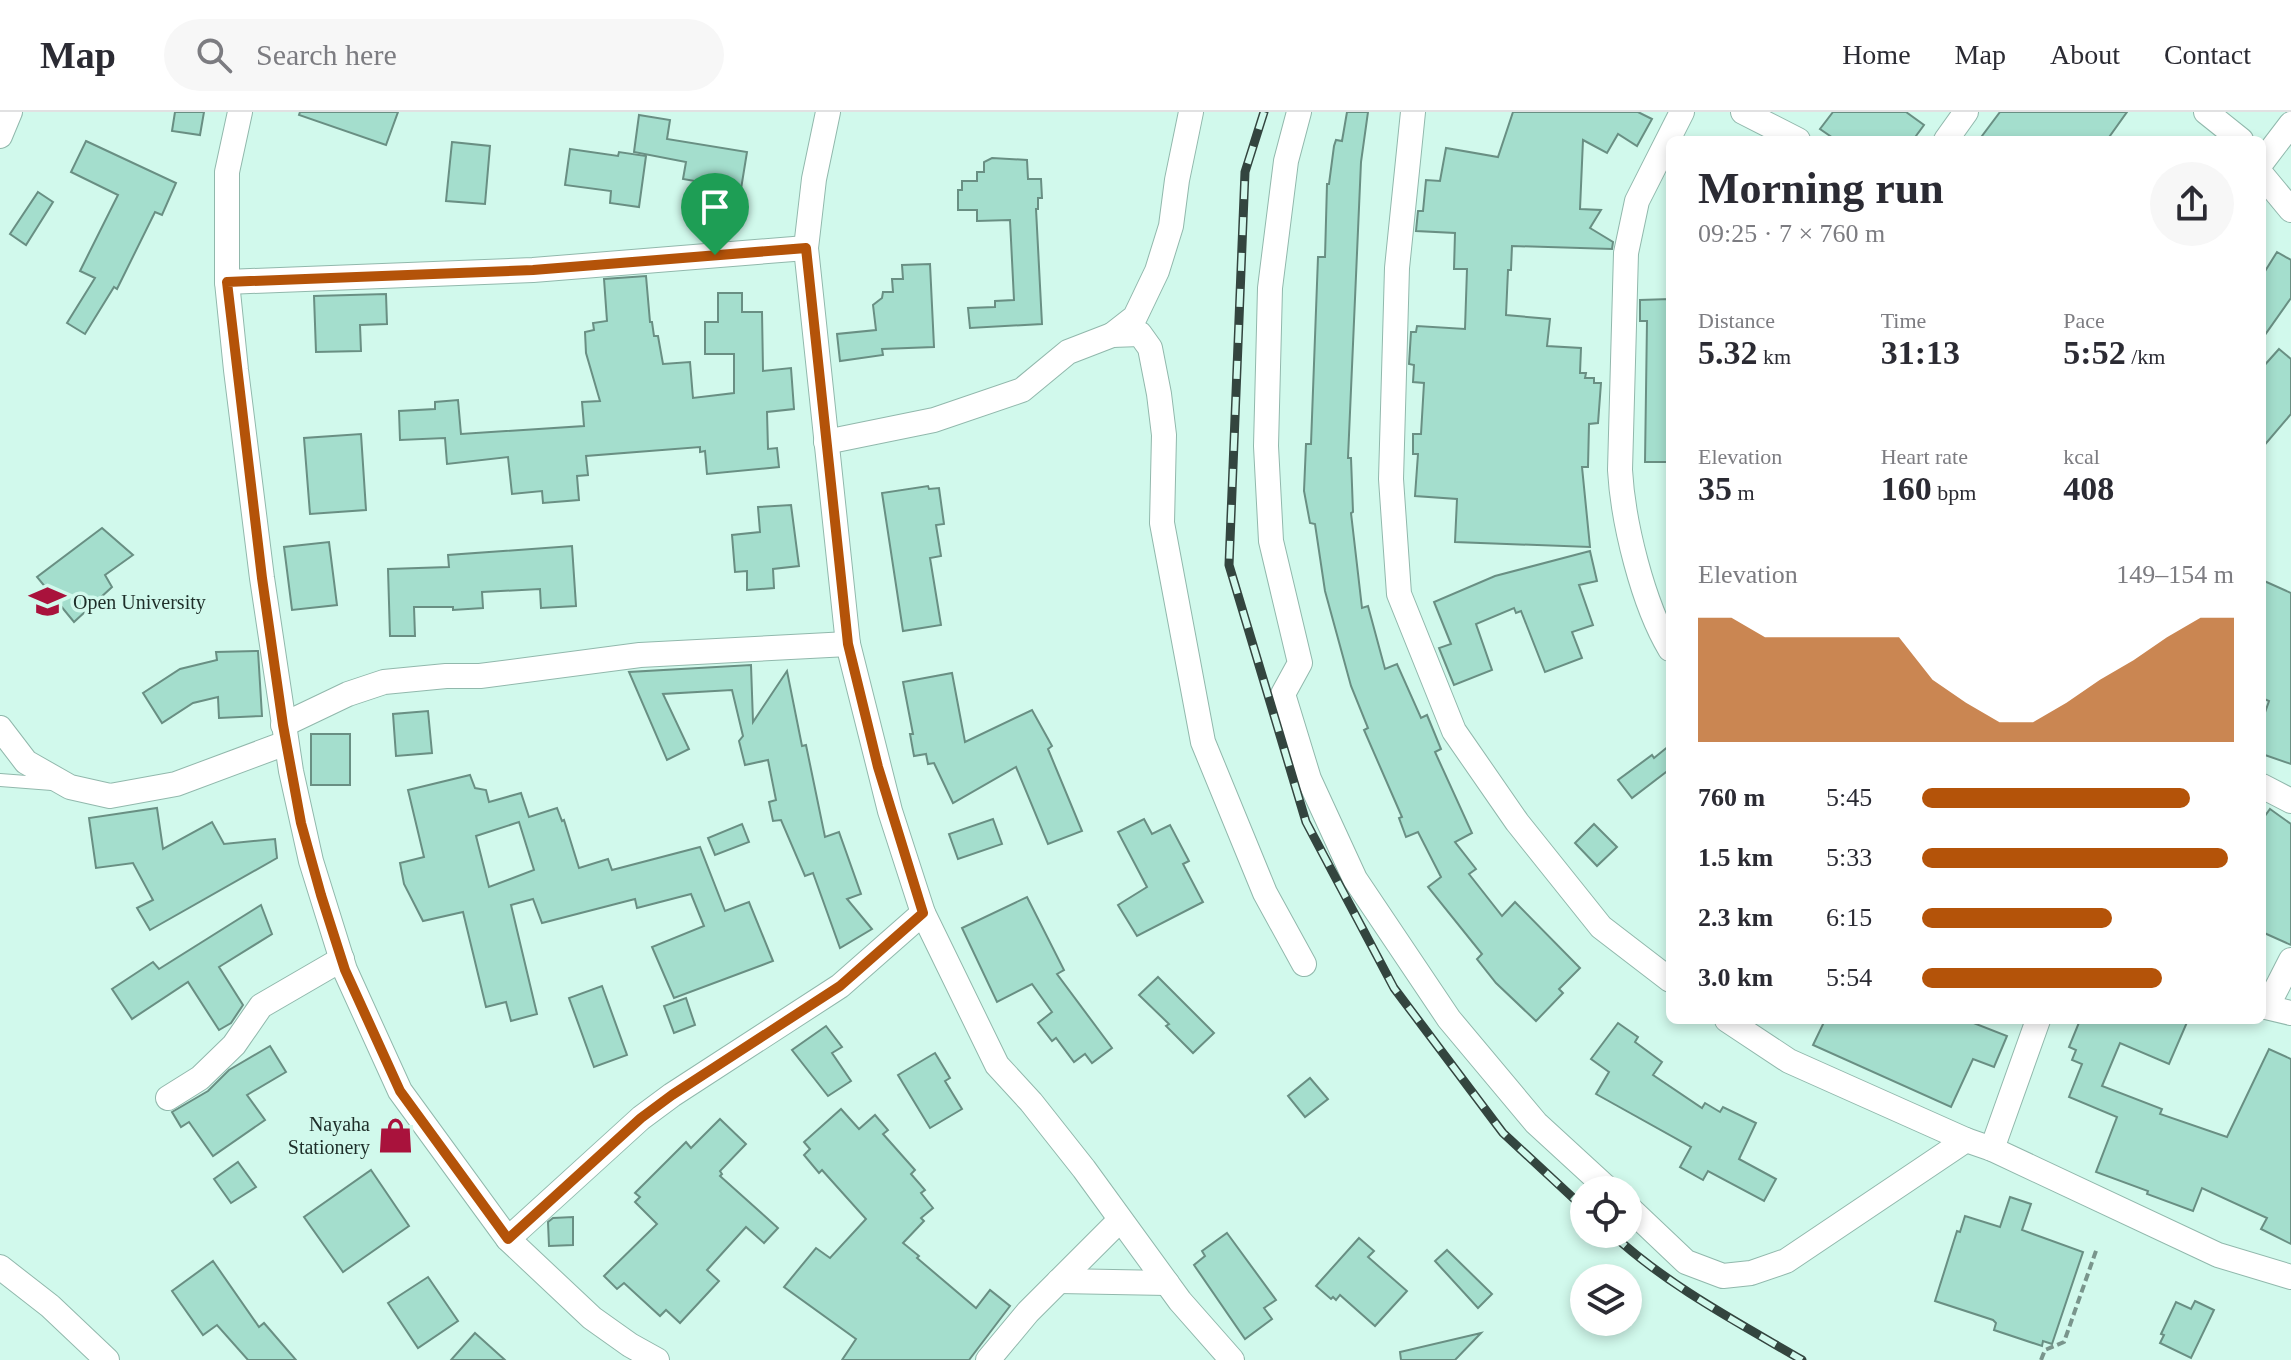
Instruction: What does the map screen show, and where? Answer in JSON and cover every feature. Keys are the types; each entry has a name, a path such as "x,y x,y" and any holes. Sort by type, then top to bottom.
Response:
{"street":[{"path":"0,136 10,112"},
{"path":"240,112 227,172 227,282 262,578 284,734 304,836 342,959 400,1091 508,1239 625,1353 657,1360"},
{"path":"828,112 814,179 806,248 848,644 886,796 923,913 997,1065 1066,1146 1167,1283 1232,1360"},
{"path":"826,442 934,420 1022,390 1068,352 1112,335 1135,317 1157,271 1171,226 1191,112"},
{"path":"1299,112 1286,161 1270,288 1266,446 1271,541 1300,663 1283,694 1309,779 1355,879 1449,1019 1536,1123 1594,1176"},
{"path":"1413,112 1397,268 1391,479 1399,594 1454,731 1490,783 1601,927 1666,977"},
{"path":"1670,136 1682,112"},
{"path":"1743,112 1790,136"},
{"path":"1949,136 1966,112"},
{"path":"2206,112 2236,136"},
{"path":"2266,159 2291,124"},
{"path":"1666,144 1637,201 1626,253 1620,470 1621,500 1628,534 1666,634"},
{"path":"2266,168 2291,210"},
{"path":"227,282 533,270 806,248"},
{"path":"1112,335 1140,334 1150,348 1164,435 1162,523 1203,742 1265,893 1304,964"},
{"path":"0,728 26,762 65,784 88,793 110,796 176,784 284,734 348,694 384,682 480,676 640,655 848,644"},
{"path":"2266,788 2291,801"},
{"path":"508,1239 641,1118 840,986 923,913"},
{"path":"168,1098 200,1078 234,1045 261,1006 342,959"},
{"path":"2266,1003 2291,960"},
{"path":"2266,1007 2291,1013"},
{"path":"1733,1024 1789,1061 1992,1149 2218,1255 2291,1277"},
{"path":"1992,1149 2037,1024"},
{"path":"1642,1220 1686,1262 1723,1276 1751,1273 1786,1261 1966,1140"},
{"path":"988,1360 1028,1312 1120,1220"},
{"path":"0,1267 50,1306 107,1360"},
{"path":"1059,1281 1167,1283"}],"lane":[{"path":"0,780 65,784"}],"path":[{"path":"2041,1360 2045,1350 2064,1342 2097,1248"}],"building":[{"path":"175,112 204,112 200,135 172,131"},
{"path":"300,112 398,112 386,145 299,115"},
{"path":"1347,112 1368,112 1361,162 1348,458 1351,458 1351,513 1362,608 1368,606 1385,669 1397,664 1421,718 1427,715 1441,749 1435,752 1472,833 1455,842 1476,869 1469,874 1502,916 1515,902 1580,968 1559,989 1563,993 1536,1021 1496,983 1477,959 1482,954 1428,887 1441,877 1418,832 1406,837 1399,818 1402,817 1364,730 1368,728 1351,686 1325,591 1315,524 1310,523 1304,491 1306,444 1311,444 1318,257 1325,257 1327,184 1334,146 1336,140 1342,141"},
{"path":"1513,112 1638,112 1652,119 1637,146 1618,134 1607,153 1583,140 1580,209 1601,210 1590,228 1613,242 1612,249 1512,246 1511,270 1508,270 1506,315 1550,319 1547,346 1581,348 1580,373 1586,373 1585,378 1594,378 1594,383 1601,383 1598,423 1589,424 1588,467 1582,467 1590,547 1455,542 1457,499 1415,496 1418,454 1413,454 1413,434 1421,434 1424,383 1413,382 1414,365 1409,364 1411,332 1416,332 1417,326 1465,329 1467,269 1454,269 1455,233 1416,231 1418,211 1423,211 1426,180 1440,181 1446,148 1498,157"},
{"path":"1833,112 1906,112 1924,125 1916,136 1830,136 1820,129"},
{"path":"2000,112 2127,112 2110,136 1982,136"},
{"path":"639,115 670,120 667,139 747,152 741,189 683,179 686,162 634,152"},
{"path":"86,141 176,183 162,215 155,212 117,289 114,287 85,334 67,323 95,278 80,271 118,195 71,172"},
{"path":"452,142 490,146 485,204 446,201"},
{"path":"570,149 618,156 619,152 646,156 639,207 610,203 611,191 565,185"},
{"path":"992,158 1027,160 1028,179 1041,179 1042,198 1038,198 1036,209 1042,324 970,328 968,308 995,307 995,301 1014,300 1010,220 977,221 977,210 958,210 958,190 962,190 962,181 977,181 977,172 984,172 984,162"},
{"path":"38,192 53,202 26,245 10,234"},
{"path":"2277,252 2291,260 2291,298 2266,333 2266,270"},
{"path":"930,264 934,347 882,349 883,355 840,361 837,334 876,330 873,305 882,298 883,292 893,292 892,279 903,279 902,265"},
{"path":"646,276 650,322 654,336 658,336 663,364 690,362 693,398 734,393 734,354 705,354 705,322 718,322 718,293 742,293 742,312 762,312 763,371 791,368 794,409 767,412 768,449 777,448 779,467 707,474 705,451 700,452 700,447 586,456 588,475 577,476 579,500 543,503 542,491 512,494 508,457 447,464 445,438 400,440 399,411 435,409 435,402 458,400 461,434 584,426 582,402 600,401 586,353 585,332 594,330 593,323 607,321 604,279"},
{"path":"386,294 387,324 360,325 361,351 316,352 314,296"},
{"path":"1666,299 1666,462 1645,462 1647,321 1640,321 1640,300"},
{"path":"2279,349 2291,359 2291,414 2266,443 2266,364"},
{"path":"361,434 366,510 310,514 304,438"},
{"path":"928,486 929,489 939,488 944,524 936,525 941,556 930,558 941,625 903,631 882,493"},
{"path":"791,505 799,566 773,569 774,588 747,590 747,571 735,572 732,535 760,532 758,507"},
{"path":"102,528 133,555 105,575 112,587 74,622 37,577"},
{"path":"329,542 337,605 292,610 284,547"},
{"path":"572,546 576,606 541,608 540,589 482,592 483,608 453,610 453,607 414,607 415,636 390,636 388,569 449,567 448,555"},
{"path":"1590,551 1597,581 1579,585 1593,625 1572,632 1582,658 1545,672 1521,611 1516,613 1514,608 1476,624 1492,670 1454,685 1439,648 1451,644 1434,602 1495,576"},
{"path":"2266,582 2291,593 2291,764 2266,755 2266,710 2269,701 2266,700"},
{"path":"258,651 262,716 219,718 218,697 193,703 162,723 143,693 180,669 217,660 216,652"},
{"path":"751,665 753,722 787,671 825,837 839,832 861,894 847,899 872,929 840,948 813,873 805,876 781,820 773,821 769,802 776,800 768,760 745,765 739,741 743,736 732,690 663,694 689,749 667,760 629,672"},
{"path":"952,673 965,742 1032,710 1052,746 1048,749 1082,831 1048,844 1016,767 953,803 934,763 928,764 926,754 914,756 903,682"},
{"path":"428,711 432,753 396,756 393,714"},
{"path":"311,734 350,734 350,785 311,785"},
{"path":"1666,748 1666,772 1632,798 1618,780 1652,755 1654,758"},
{"path":"470,775 475,788 486,790 489,802 521,793 529,817 557,808 564,820 579,868 608,859 612,870 700,847 725,911 749,902 773,961 674,998 652,947 704,926 691,894 637,908 635,899 542,923 533,899 511,905 537,1014 511,1021 506,1002 486,1007 463,912 423,921 404,884 400,863 424,857 408,790","holes":["519,822 534,870 489,887 476,836"]},
{"path":"157,808 163,849 212,822 224,844 275,839 277,858 150,930 137,908 153,900 133,863 96,868 89,818"},
{"path":"2270,809 2291,824 2291,945 2266,934 2266,814"},
{"path":"993,819 1002,844 958,859 949,834"},
{"path":"1144,819 1152,834 1170,825 1189,861 1183,864 1203,902 1137,936 1118,905 1147,887 1118,832"},
{"path":"742,824 749,842 715,855 708,838"},
{"path":"1594,824 1617,847 1597,866 1575,843"},
{"path":"1027,897 1064,970 1057,974 1112,1048 1092,1063 1085,1054 1074,1062 1056,1038 1052,1041 1038,1023 1052,1012 1032,984 997,1002 962,928"},
{"path":"261,905 272,934 219,967 243,1005 231,1023 219,1030 188,982 132,1019 112,989 153,962 159,969"},
{"path":"1158,977 1214,1033 1193,1053 1139,995"},
{"path":"602,986 627,1055 594,1067 569,998"},
{"path":"686,998 695,1025 674,1033 664,1006"},
{"path":"1618,1023 1638,1037 1635,1042 1662,1062 1653,1075 1702,1108 1705,1103 1720,1112 1723,1107 1756,1123 1739,1159 1776,1179 1764,1201 1708,1171 1703,1180 1680,1167 1691,1147 1596,1094 1609,1072 1591,1059"},
{"path":"1823,1024 1976,1024 2007,1036 1994,1067 1973,1059 1951,1107 1813,1045"},
{"path":"2078,1024 2186,1024 2169,1064 2120,1043 2102,1086 2162,1109 2160,1114 2227,1137 2269,1049 2291,1059 2291,1244 2261,1229 2267,1218 2202,1188 2193,1211 2096,1172 2117,1117 2069,1097 2082,1064 2072,1060 2076,1050 2069,1047"},
{"path":"826,1026 842,1047 832,1053 851,1081 828,1096 792,1050"},
{"path":"270,1046 286,1072 247,1095 265,1120 213,1156 189,1122 181,1127 172,1112 208,1091 229,1070"},
{"path":"935,1053 950,1078 945,1081 962,1109 930,1128 898,1075"},
{"path":"1310,1078 1328,1099 1305,1117 1288,1096"},
{"path":"841,1109 859,1129 875,1115 888,1130 883,1134 915,1170 911,1174 925,1190 921,1193 933,1208 921,1218 924,1221 903,1243 976,1308 990,1290 1010,1306 969,1360 842,1360 856,1339 784,1287 816,1248 830,1258 866,1219 822,1170 819,1173 804,1155 810,1149 804,1142"},
{"path":"720,1119 746,1144 720,1171 720,1176 778,1228 764,1243 746,1227 707,1270 719,1281 680,1323 666,1310 660,1316 624,1283 617,1289 604,1276 657,1224 635,1202 640,1197 635,1193 686,1142 691,1148"},
{"path":"238,1162 256,1187 231,1203 214,1179"},
{"path":"371,1170 409,1226 343,1272 304,1217"},
{"path":"2010,1197 2031,1204 2022,1230 2083,1252 2052,1344 2043,1341 2042,1346 1994,1330 1996,1323 1993,1320 1935,1301 1957,1231 1960,1232 1965,1216 2000,1227"},
{"path":"573,1217 573,1245 549,1246 548,1222 553,1218"},
{"path":"1227,1233 1276,1300 1264,1308 1272,1319 1245,1339 1194,1265 1205,1256 1202,1251"},
{"path":"1359,1238 1374,1251 1368,1257 1407,1291 1375,1326 1340,1295 1336,1300 1331,1299 1316,1286"},
{"path":"1447,1250 1492,1294 1478,1308 1435,1261"},
{"path":"213,1261 259,1327 264,1323 296,1360 248,1360 217,1325 203,1335 172,1291"},
{"path":"428,1277 458,1321 418,1348 388,1303"},
{"path":"2195,1301 2214,1310 2191,1358 2160,1343 2176,1302 2191,1309"},
{"path":"475,1333 505,1360 451,1360"},
{"path":"1481,1333 1455,1360 1401,1360 1400,1352"}],"railway":[{"path":"1264,112 1245,172 1229,565 1306,822 1394,988 1503,1133 1570,1195"},
{"path":"1628,1248 1679,1286 1802,1360"}],"place":[{"name":"Open University","path":"47,602"},
{"name":"Nayaha Stationery","path":"396,1135"}],"route":[{"path":"806,248 848,644 890,811 923,913 840,986 641,1118 508,1239 400,1091 345,970 321,895 301,823 283,725 227,282 533,270 715,255 806,248"}]}
